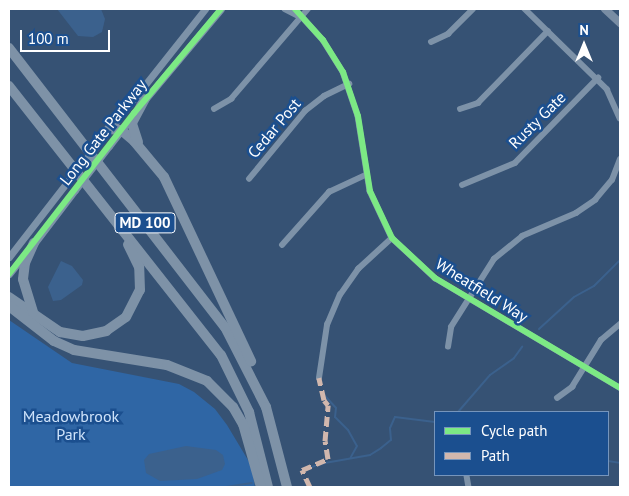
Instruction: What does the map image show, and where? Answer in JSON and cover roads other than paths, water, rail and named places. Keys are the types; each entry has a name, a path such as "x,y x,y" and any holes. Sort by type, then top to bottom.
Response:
{"highway":[{"name":"MD 100","path":"9,48 225,327 248,367 266,407 287,487"},
{"name":"MD 100","path":"9,86 221,355 249,412 268,487"},
{"path":"145,99 131,126 141,147 164,177 230,314 258,377 266,407"},
{"path":"109,129 121,130 141,147"},
{"path":"9,297 60,332 83,336 106,332 132,309 141,278 136,257 98,197"},
{"path":"34,243 25,262 23,279 27,301 35,315"},
{"path":"9,306 54,341 74,350 173,367 207,381 233,407 244,424 261,487"}],"main road":[{"path":"605,9 620,23"}],"street":[{"name":"Long Gate Parkway","path":"9,257 205,9"},
{"name":"Long Gate Parkway","path":"9,274 145,99 220,9"},
{"name":"Wheatfield Way","path":"285,9 301,17"},
{"name":"Wheatfield Way","path":"295,9 330,50 349,84 358,116 365,175 376,206 392,238 420,266 468,299 620,388"},
{"path":"214,109 231,99 308,9"},
{"path":"430,42 448,34 473,9"},
{"path":"525,9 598,78 613,98 620,118"},
{"path":"460,110 478,103 548,31"},
{"name":"Rusty Gate","path":"462,185 515,163 598,78"},
{"name":"Cedar Post","path":"249,179 310,106 349,84"},
{"path":"448,348 451,327 487,267 510,244 576,213 596,200 612,180 620,159"},
{"path":"282,245 329,192 365,175"},
{"path":"319,378 327,325 340,295 358,270 392,238"},
{"path":"557,398 568,392 601,340 620,324"},
{"path":"467,476 469,487"}],"waterway":[{"path":"539,329 574,297 594,286 620,260"},
{"path":"459,411 490,375 514,358 522,347"},
{"path":"325,396 336,408 335,417 348,430 357,446 351,457"},
{"path":"301,472 319,464 370,455 391,440 390,428 395,417 434,422"},
{"path":"609,461 620,463"},
{"path":"226,487 252,483"}],"park label":[{"name":"Meadowbrook Park","path":"71,425"}]}
